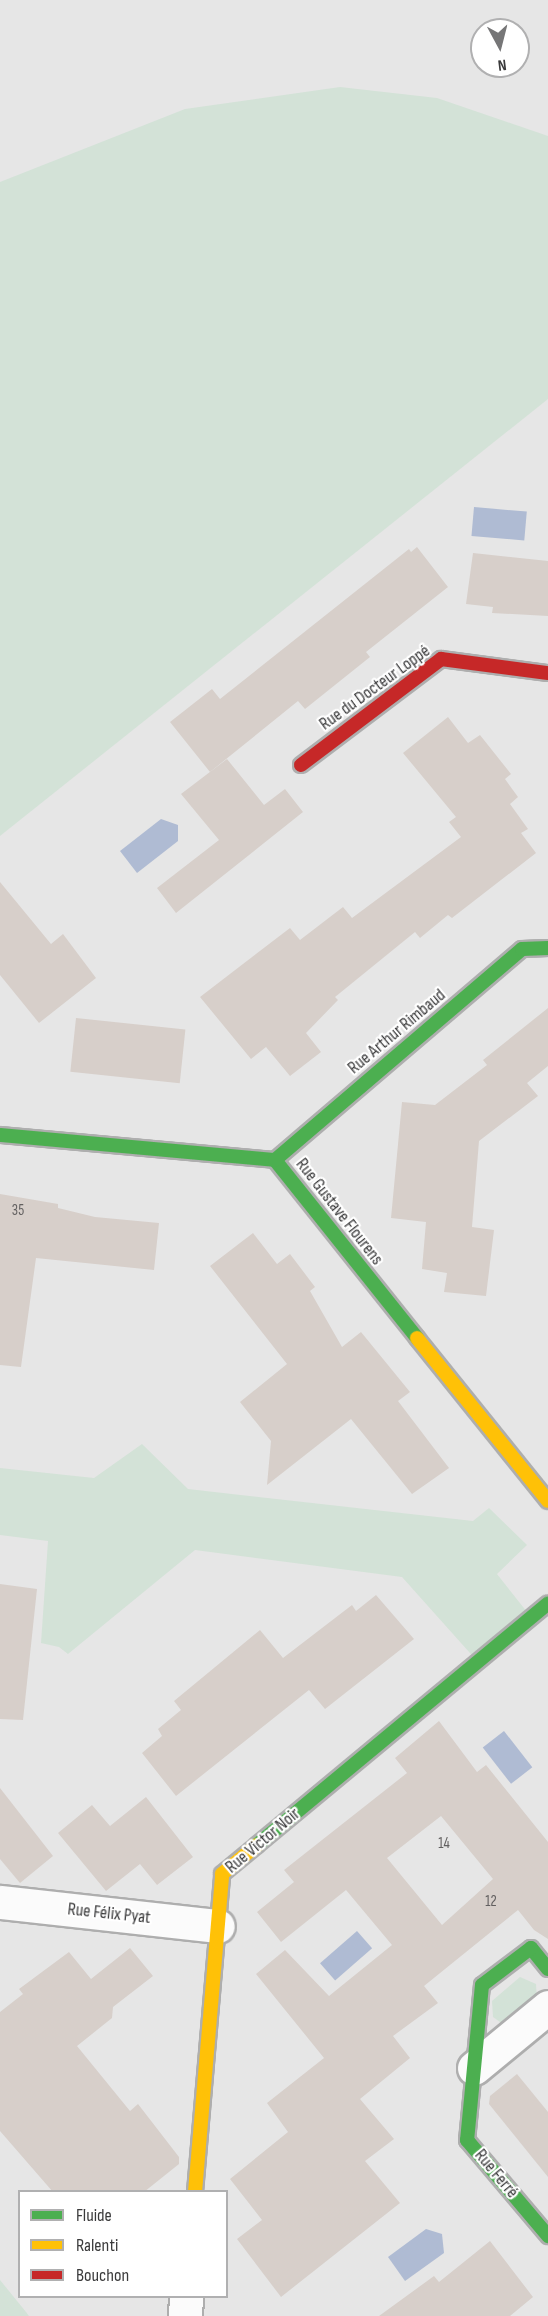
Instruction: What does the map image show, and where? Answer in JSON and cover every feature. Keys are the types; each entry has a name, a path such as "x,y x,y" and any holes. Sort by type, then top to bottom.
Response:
{"street":[{"name":"Rue du Docteur Loppé","path":"301,765 441,659 548,673"},
{"name":"Rue Arthur Rimbaud","path":"275,1160 522,949 548,948"},
{"name":"Rue Gustave Flourens","path":"0,1135 275,1160 548,1501"},
{"name":"Rue Victor Noir","path":"195,2190 222,1874 548,1603"},
{"name":"Rue Félix Pyat","path":"0,1902 218,1926"},
{"name":"Rue Ferré","path":"548,1969 531,1948 482,1985 467,2140 548,2236"},
{"path":"474,2068 548,2007"},
{"path":"185,2316 186,2298"}],"shaded area":[{"path":"340,87 437,98 548,136 548,399 0,836 0,182 185,109"},
{"path":"142,1444 188,1489 473,1521 489,1508 527,1545 497,1574 531,1617 478,1662 402,1577 195,1550 68,1654 59,1647 41,1643 48,1541 0,1535 0,1468 94,1478"},
{"path":"520,1977 536,1984 537,2000 508,2024 500,2022 493,2017 492,2001"},
{"path":"0,2280 26,2312 29,2316 0,2316"}],"water":[{"path":"474,507 527,512 524,541 471,536"},
{"path":"161,819 178,825 178,841 137,873 120,851"},
{"path":"504,1731 532,1767 511,1784 483,1748"},
{"path":"357,1931 372,1948 335,1981 320,1963"},
{"path":"426,2229 442,2234 444,2253 405,2281 388,2257"}],"building":[{"path":"417,547 448,587 366,652 370,657 305,709 298,701 210,772 170,722 212,689 220,699 409,549 411,552"},
{"path":"473,553 548,561 548,616 492,613 493,607 466,604"},
{"path":"448,717 468,743 480,735 511,774 505,779 518,797 510,804 528,829 521,833 536,853 452,918 448,915 420,938 415,932 335,997 338,1000 306,1033 321,1052 290,1076 266,1047 251,1059 200,997 290,928 300,940 343,907 352,918 461,837 449,822 456,817 403,753"},
{"path":"227,759 264,805 285,789 303,812 176,913 157,888 219,840 181,794"},
{"path":"0,882 51,944 63,934 96,978 39,1023 0,975"},
{"path":"548,1008 548,1066 527,1083 538,1096 479,1141 472,1227 494,1230 486,1296 444,1292 447,1273 422,1269 426,1222 391,1218 402,1102 435,1105 487,1065 483,1060"},
{"path":"76,1018 185,1029 180,1083 70,1072"},
{"path":"0,1194 58,1204 58,1208 95,1217 159,1223 154,1270 36,1258 21,1367 0,1365"},
{"path":"253,1233 277,1264 290,1254 315,1287 310,1291 342,1347 361,1332 410,1392 398,1401 449,1468 412,1494 351,1419 267,1485 271,1441 240,1402 287,1364 210,1266"},
{"path":"0,1584 37,1589 23,1720 0,1719"},
{"path":"376,1595 414,1639 325,1709 309,1690 176,1796 142,1753 162,1736 158,1729 181,1710 174,1701 260,1630 283,1658 352,1605 356,1611"},
{"path":"439,1721 477,1772 486,1765 548,1842 548,1939 534,1930 518,1910 424,1986 438,2003 393,2036 410,2058 360,2099 394,2139 365,2161 400,2203 281,2297 237,2239 262,2220 230,2179 288,2132 267,2103 324,2058 256,1974 285,1950 329,1996 392,1945 346,1890 281,1942 257,1912 294,1882 284,1870 407,1773 395,1758","holes":["441,1816 493,1879 442,1925 387,1858"]},
{"path":"0,1788 53,1856 20,1883 0,1859"},
{"path":"146,1797 193,1857 157,1885 140,1864 106,1891 58,1833 92,1805 110,1826"},
{"path":"130,1948 153,1976 113,2007 112,2018 77,2046 130,2111 138,2104 179,2157 179,2164 146,2190 51,2190 0,2131 0,2012 23,1994 19,1989 69,1952 91,1979"},
{"path":"517,2074 548,2112 548,2177 489,2104 490,2096"},
{"path":"490,2241 533,2297 510,2316 379,2316 434,2276 439,2282"}],"traffic: fast":[{"path":"275,1160 522,949 548,948"},
{"path":"0,1135 275,1160 417,1338"},
{"path":"257,1845 548,1603"},
{"path":"548,1969 531,1948 482,1985 467,2140 548,2236"}],"traffic: slow":[{"path":"417,1338 548,1501"},
{"path":"195,2190 222,1874 257,1845"}],"traffic: jam":[{"path":"301,765 441,659 548,673"}]}
